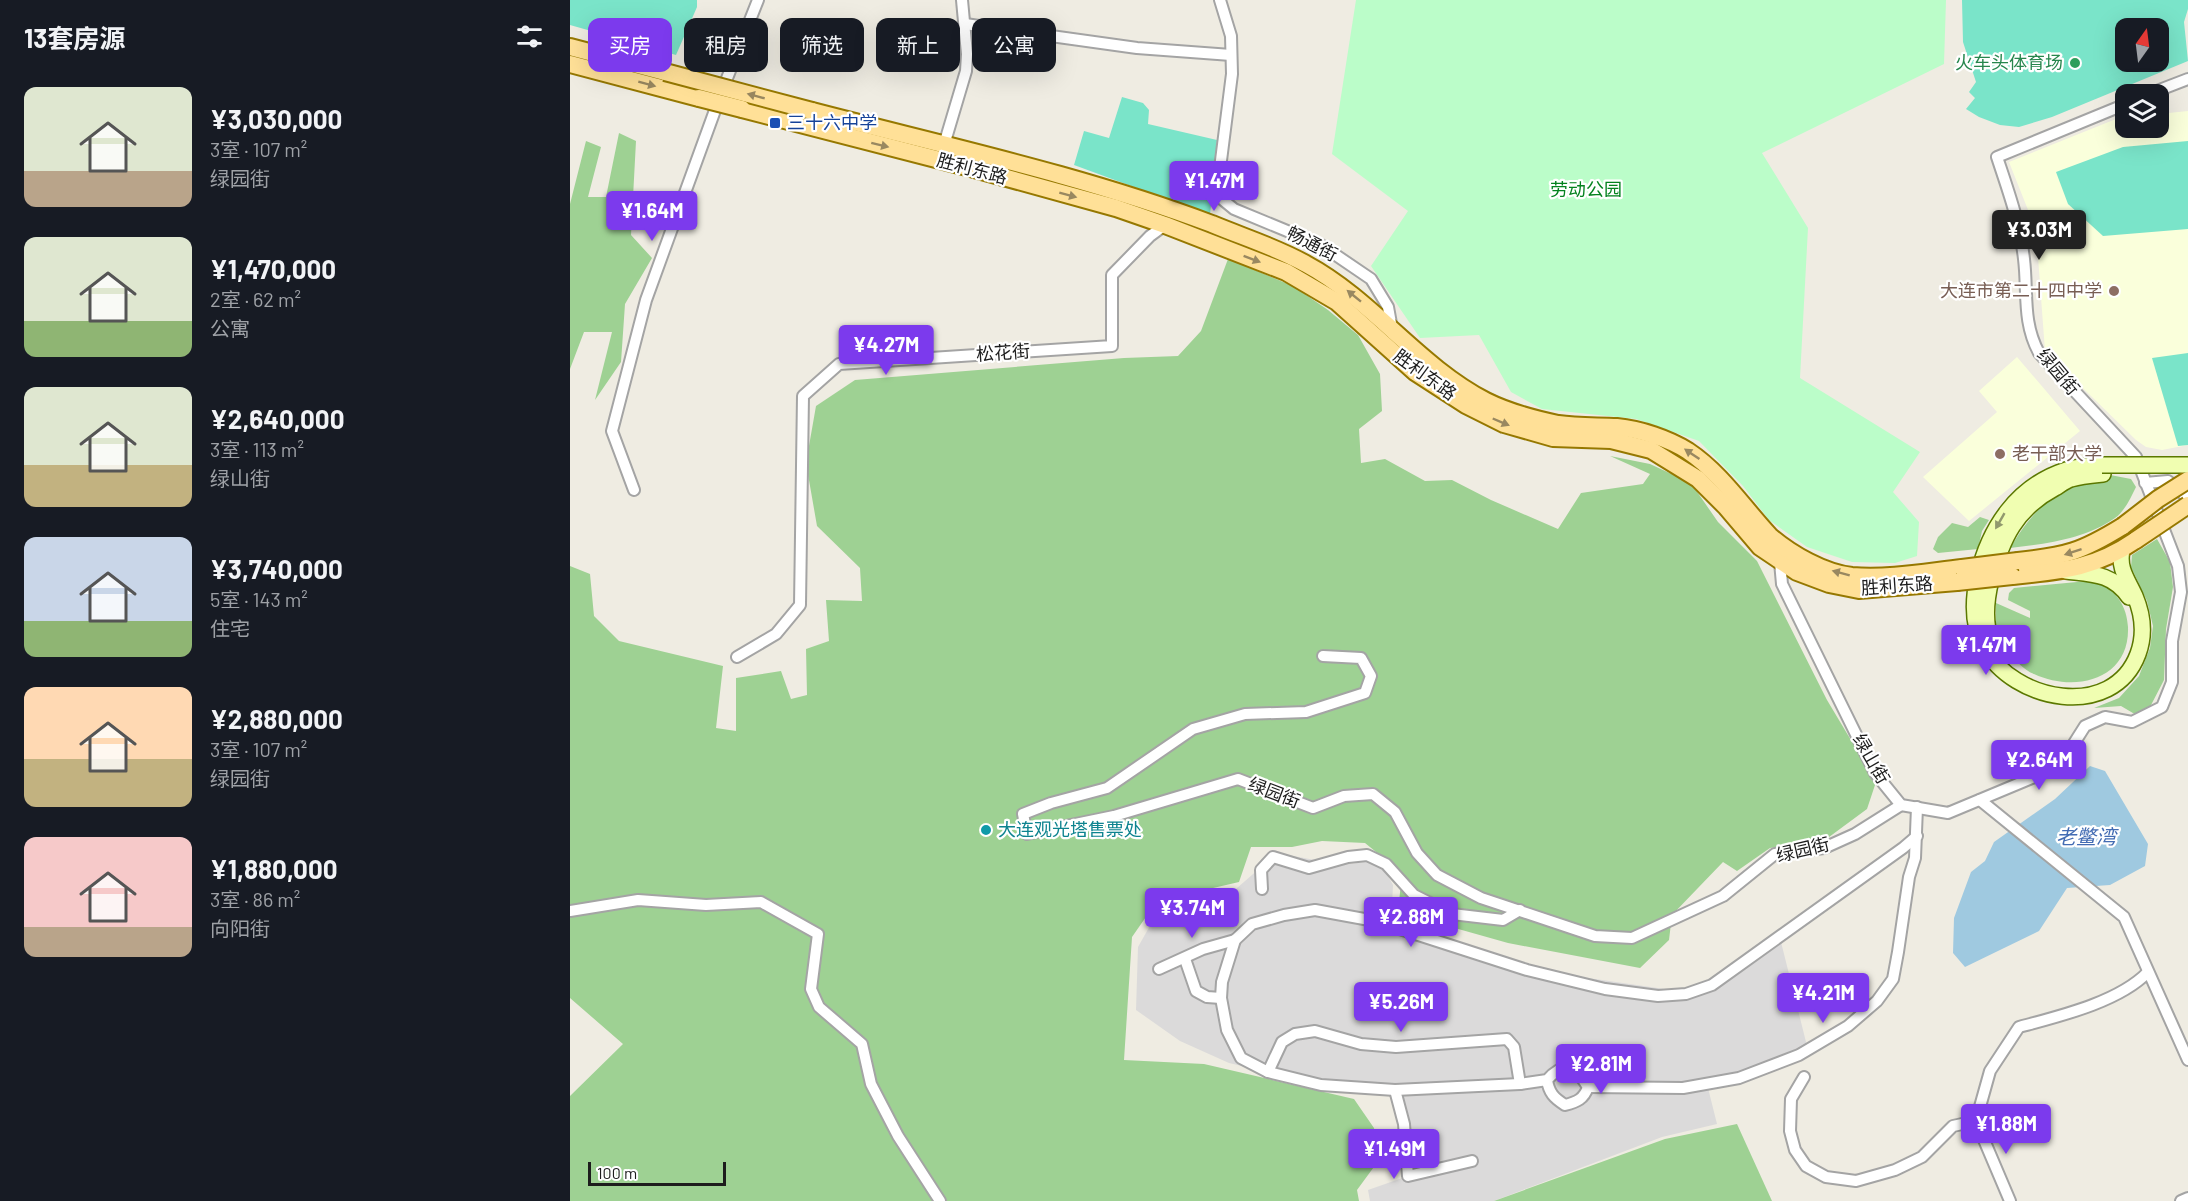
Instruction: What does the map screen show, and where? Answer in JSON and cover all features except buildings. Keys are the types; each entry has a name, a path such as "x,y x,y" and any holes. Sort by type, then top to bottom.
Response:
{"main road":[{"path":"570,47 1116,190 1264,244 1305,263 1332,279 1392,328 1428,362 1487,402 1520,414 1559,424 1619,427 1653,435 1685,449 1708,465 1780,545 1824,568 1849,576 1959,575"},
{"name":"胜利东路","path":"570,64 1116,208 1286,272 1337,303 1415,372 1466,405 1504,424 1553,438 1611,440 1651,450 1698,479 1760,547 1797,572 1829,584 1859,590 2015,569 2066,571 2106,559 2188,505"},
{"path":"2066,571 2108,578 2119,585 2128,596 2137,623 2133,650 2124,666 2105,681 2081,688 2052,687 2028,679 2009,666 1994,647 1989,635 1988,592 1998,555 2006,536 2021,513 2043,494 2070,479 2103,469"},
{"path":"2129,545 2121,568 2136,597 2143,623 2139,651 2123,679 2111,687 2076,698 2042,693 2018,682 2002,670 1984,648 1977,627 1974,603 1983,555 2006,511 2044,480 2066,470 2188,471"},
{"name":"胜利东路","path":"2015,569 2079,551 2122,526 2158,499 2188,471"}],"street":[{"path":"634,490 612,432 646,300 722,91 758,0"},
{"path":"944,145 966,71 967,54 962,0"},
{"name":"畅通街","path":"1220,0 1231,36 1232,74 1218,184 1223,201 1234,209 1322,245 1371,279 1388,307 1392,328"},
{"path":"965,24 1137,48 1231,55"},
{"path":"2169,86 2188,79"},
{"name":"绿园街","path":"2115,109 1997,157 2018,220 2025,259 2027,320 2031,338 2039,353 2136,457 2145,483"},
{"name":"松花街","path":"737,657 776,634 800,606 802,396 839,364 1112,346 1112,275 1150,236 1165,225"},
{"path":"1901,805 1948,813 2032,778 2066,756 2085,726 2105,717 2132,722 2163,707 2172,682 2172,641 2181,592 2178,566 2145,483 2168,482 2188,498"},
{"name":"绿山街","path":"1780,562 1782,584 1875,773 1901,805"},
{"name":"绿园街","path":"1323,656 1361,658 1371,676 1365,693 1306,712 1245,714 1193,729 1107,788 1051,803 1023,814 1027,834 1114,816 1238,779 1312,808 1344,796 1373,794 1395,812 1417,853 1437,875 1481,898 1595,936 1632,938 1723,896 1775,854 1824,848 1855,834 1901,805"},
{"path":"1980,800 2124,917 2188,1060"},
{"path":"1588,1087 1683,1088 1739,1078 1800,1055 1848,1026 1877,1001 1893,979 1909,877 1915,858 1917,807"},
{"path":"1159,969 1203,949 1235,940 1252,924 1284,915 1315,910 1375,921 1527,970 1605,989 1658,996 1686,994 1712,985 1754,957 1917,836"},
{"path":"1262,890 1261,870 1273,857 1309,868 1348,857 1367,855 1386,864 1414,895 1452,914 1503,920 1520,910"},
{"path":"570,911 638,900 706,905 761,903 818,934 811,989 819,1007 862,1044 872,1084 898,1136 940,1201"},
{"path":"1235,940 1222,982 1221,998 1227,1030 1241,1058 1268,1072 1321,1085 1395,1090 1520,1084 1546,1080 1556,1070 1566,1067 1579,1071 1588,1087 1586,1095 1578,1101 1565,1105 1556,1100 1549,1091 1546,1080"},
{"path":"1185,959 1196,991 1207,997 1221,998"},
{"path":"2010,1201 1976,1121 1990,1071 2019,1027 2075,1011 2136,984 2148,972"},
{"path":"1268,1072 1282,1042 1295,1034 1315,1031 1361,1044 1396,1047 1507,1039 1514,1047 1520,1084"},
{"path":"1804,1077 1791,1099 1790,1131 1795,1150 1806,1166 1826,1177 1856,1181 1895,1170 1922,1157 1953,1126 1976,1121"},
{"path":"1395,1090 1404,1124 1408,1176 1472,1161"},
{"path":"2181,1201 2188,1198"}],"shaded area":[{"name":"大连市第二十四中学","path":"2188,111 2188,445 2162,450 2146,447 2136,440 2045,351 2036,230 2009,162 2115,119 2115,138 2169,138 2169,113"},
{"name":"老干部大学","path":"2017,357 2080,431 1969,521 1923,477 1997,412 1979,391"},
{"path":"1277,853 1342,865 1379,860 1393,885 1391,926 1492,964 1699,994 1780,938 1808,1050 1707,1084 1717,1124 1662,1137 1494,1201 1370,1201 1368,1190 1408,1176 1395,1090 1321,1085 1229,1063 1180,1041 1136,1010 1138,947 1160,908 1229,895"}],"green space":[{"path":"570,0 697,0 697,7 692,18 684,18 684,37 676,55 672,54 672,18 588,18 588,30 570,25"},
{"name":"劳动公园","path":"1356,0 1946,0 1944,64 1762,153 1808,228 1800,378 1920,452 1893,492 1919,522 1917,556 1895,563 1852,562 1807,547 1769,520 1743,486 1699,441 1636,419 1542,409 1511,392 1479,335 1420,338 1371,266 1408,211 1332,154"},
{"name":"火车头体育场","path":"1962,0 2188,0 2184,22 2188,61 2169,69 2169,18 2115,18 2115,72 2161,72 2132,84 2115,84 2115,91 2052,117 2019,127 2000,125 1979,117 1966,109 1975,98 1969,92 1976,82 1963,42"},
{"path":"1122,97 1143,103 1149,110 1148,124 1217,140 1210,215 1074,165 1084,131 1109,138"},
{"path":"619,133 636,141 631,235 652,258 625,304 621,362 595,400 612,332 584,332 570,369 570,204 586,141 601,147 588,197 606,197"},
{"path":"2188,141 2188,229 2103,236 2068,204 2056,172 2123,147"},
{"path":"1228,259 1293,286 1328,310 1358,335 1380,374 1382,411 1359,429 1361,463 1385,459 1425,481 1452,480 1558,529 1581,493 1643,484 1650,474 1610,456 1650,464 1691,483 1718,522 1757,561 1827,700 1876,782 1867,809 1825,840 1770,848 1737,871 1723,862 1672,915 1669,940 1640,968 1508,943 1398,912 1402,873 1365,843 1322,841 1292,847 1251,847 1239,882 1157,901 1132,937 1124,1060 1204,1064 1354,1099 1374,1128 1379,1160 1357,1190 1359,1201 570,1201 570,1096 623,1044 570,998 570,566 590,574 594,616 619,641 723,666 716,728 736,731 736,678 781,671 791,699 807,695 806,649 829,641 826,600 862,601 860,568 817,526 806,463 816,406 855,380 1124,358 1178,356 1201,331"},
{"path":"2188,353 2188,445 2178,446 2152,358"},
{"path":"2105,474 2131,479 2136,487 2119,515 2078,536 2010,548 2030,520 2049,500 2073,486"},
{"path":"1980,517 1989,520 1982,531 1978,549 1938,553 1933,549 1938,537 1952,523 1968,527"},
{"path":"2157,539 2170,562 2173,587 2166,629 2164,680 2150,707 2138,716 2121,706 2094,708 2119,698 2139,676 2150,648 2153,626 2147,601 2131,567 2132,555"},
{"path":"2098,580 2119,600 2127,619 2126,645 2120,659 2110,670 2097,678 2082,681 2050,680 2026,670 2000,640 1996,626 1996,603 2030,618 2030,611 2008,600 2009,593 2014,588"},
{"path":"1737,1124 1772,1201 1494,1201 1665,1139"}],"water":[{"name":"老鳖湾","path":"2090,766 2105,771 2148,844 2145,866 2110,885 2067,888 2039,931 1965,967 1953,953 1954,918 1971,872 1985,861 1994,842 2055,799"}],"place":[{"name":"火车头体育场","path":"2075,63"},
{"name":"三十六中学","path":"775,123"},
{"name":"大连市第二十四中学","path":"2114,291"},
{"name":"老干部大学","path":"2000,454"},
{"name":"大连观光塔售票处","path":"986,830"}]}
